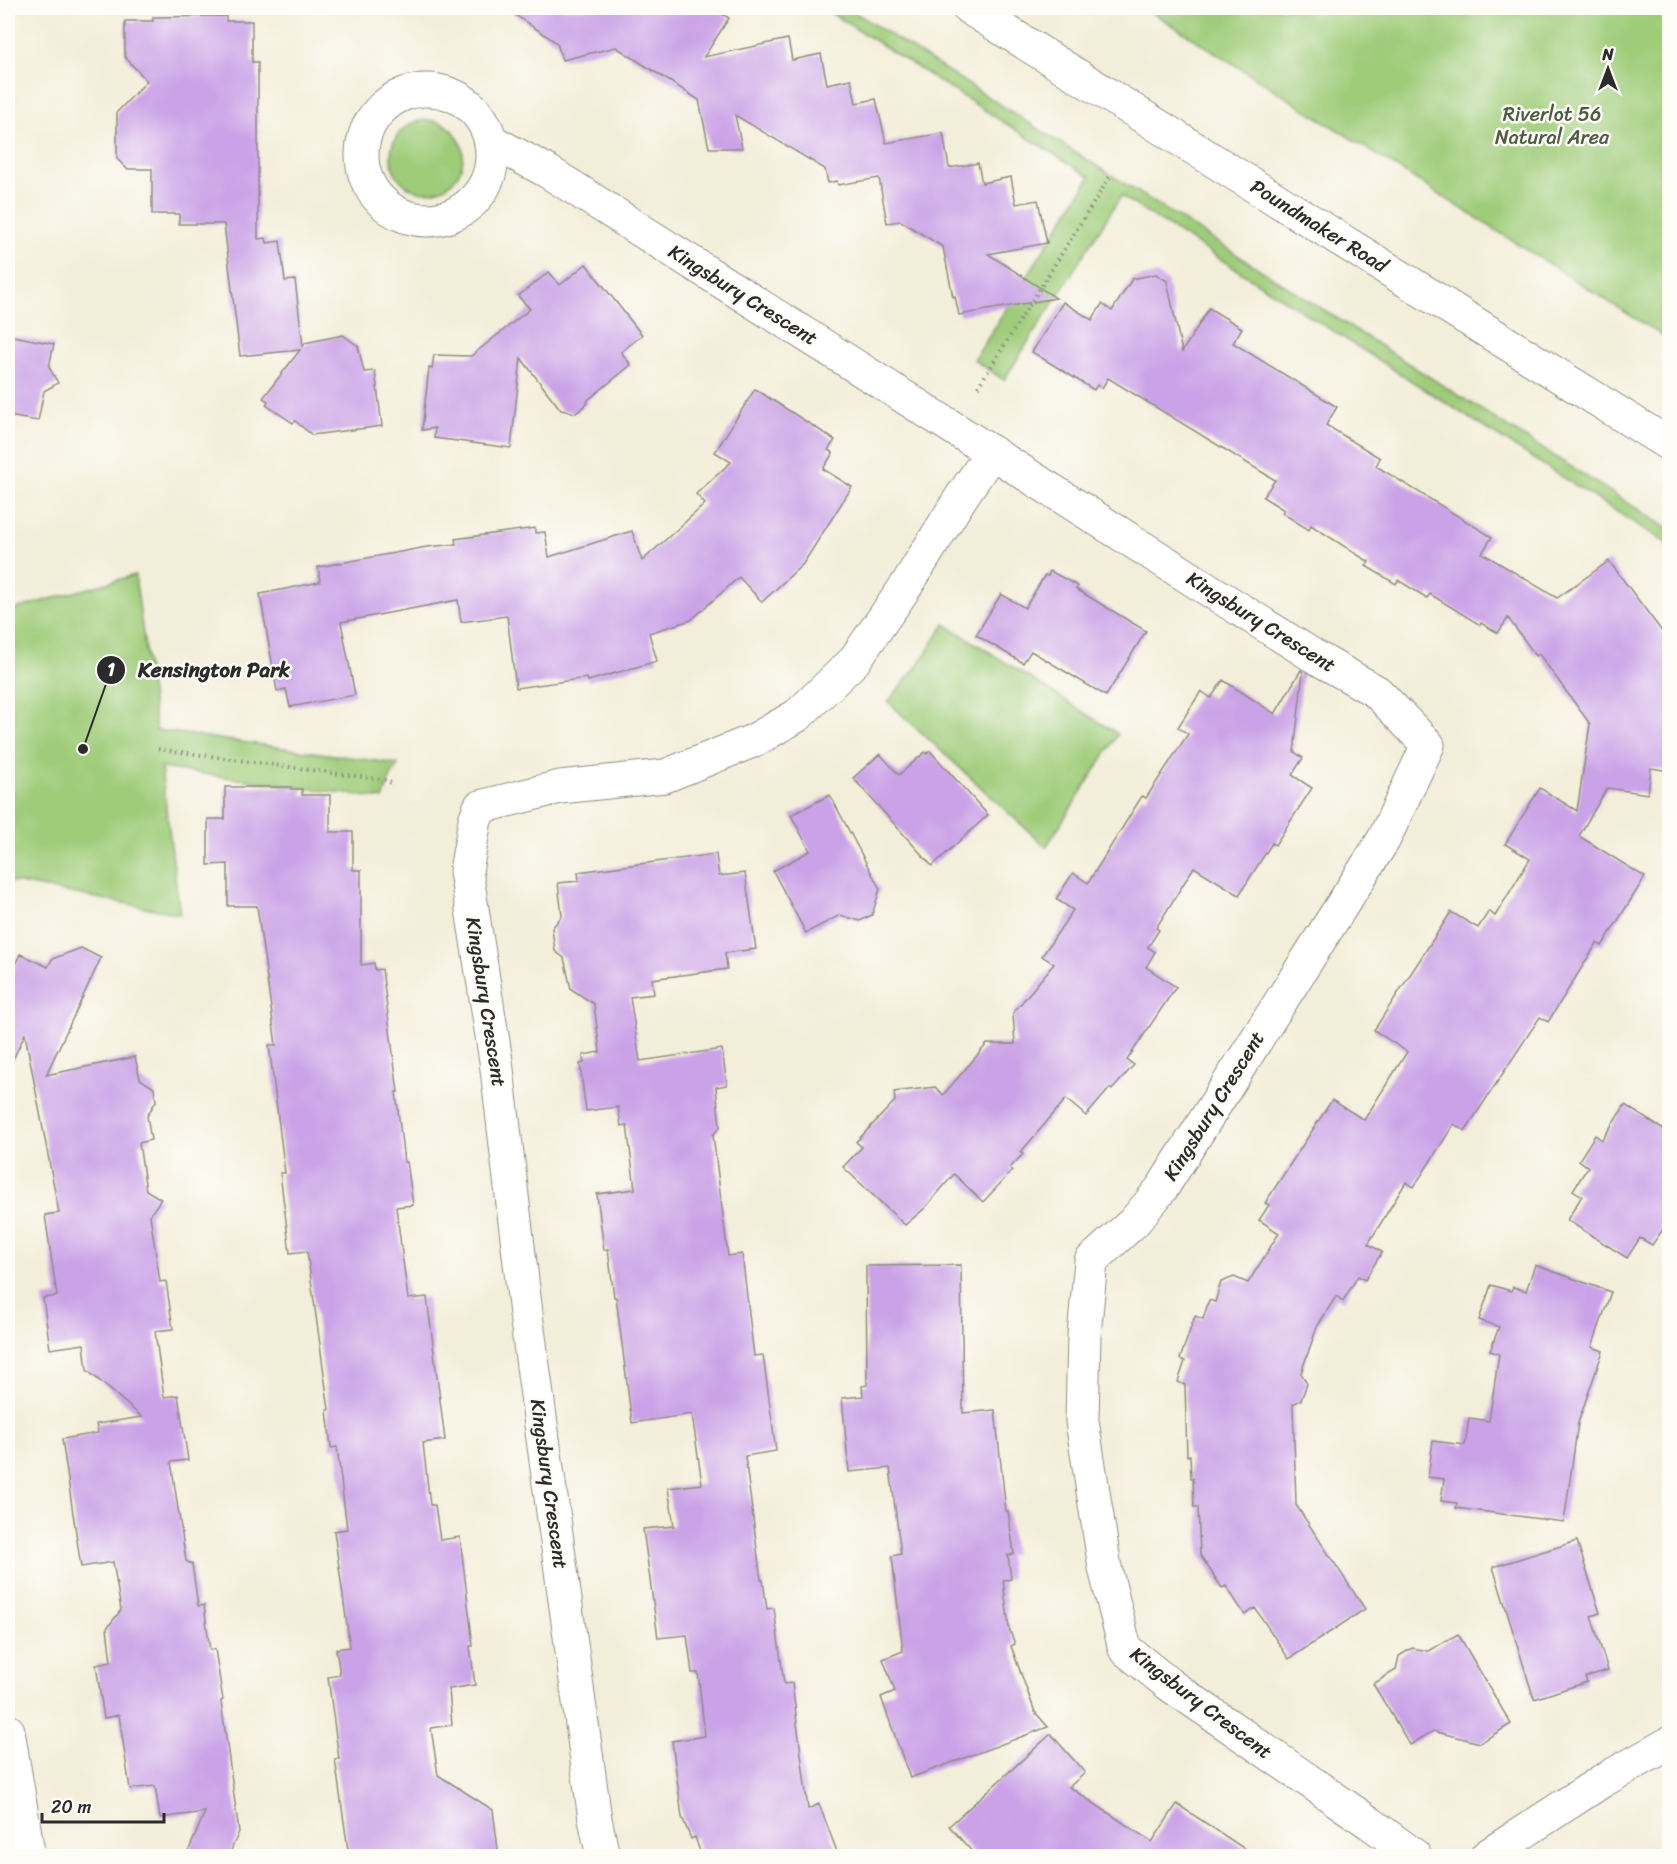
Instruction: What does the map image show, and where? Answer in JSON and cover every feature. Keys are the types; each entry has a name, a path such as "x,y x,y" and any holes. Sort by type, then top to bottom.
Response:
{"street":[{"name":"Poundmaker Road","path":"969,8 1670,445"},
{"name":"Kingsbury Crescent","path":"491,141 547,171 1312,655 1377,692 1428,745 1384,839 1162,1188 1134,1222 1091,1261 1084,1335 1082,1421 1105,1568 1125,1649 1170,1685 1370,1823 1415,1857"},
{"name":"Kingsbury Crescent","path":"603,1857 595,1819 527,1322 496,1061 466,871 475,820 480,807 560,786 665,776 755,740 798,715 854,661 906,586 992,452"},
{"path":"8,1731 28,1851"},
{"path":"1487,1857 1602,1781 1670,1743"}],"path":[{"path":"978,387 1111,175"},
{"path":"158,749 384,780 394,784"}],"green space":[{"path":"823,8 848,8 1669,529 1669,545 1121,196 1004,380 974,360 1090,177"},
{"name":"Riverlot 56 Natural Area","path":"1145,8 1669,8 1669,340"},
{"path":"427,120 447,126 457,136 463,156 457,176 447,186 427,192 407,186 397,176 391,156 397,136 407,126"},
{"path":"135,575 156,730 398,764 390,778 383,799 161,768 180,914 8,881 8,611"},
{"path":"945,624 1118,734 1046,847 888,702 918,665"}],"building":[{"path":"505,8 712,8 729,18 704,57 788,39 792,60 821,54 827,84 851,79 856,103 876,99 886,143 943,133 949,168 978,163 982,183 1011,177 1016,204 1038,200 1047,243 988,254 1056,298 959,315 943,247 901,221 887,223 879,178 838,185 837,181 828,183 825,169 735,115 742,148 709,148 699,100 616,47 562,60 557,43"},
{"path":"226,16 226,21 252,21 252,62 258,62 258,239 266,238 267,243 280,241 285,281 295,280 303,346 305,343 343,335 358,346 364,372 375,371 382,426 312,435 295,421 293,423 266,405 268,401 263,398 300,350 240,356 224,224 179,224 179,214 152,214 152,169 127,169 117,159 117,112 147,81 125,57 125,21 153,21 153,17"},
{"path":"586,264 642,335 621,352 631,365 588,400 587,404 576,413 561,410 521,358 511,448 434,438 435,428 422,430 429,368 432,369 434,355 471,356 530,309 518,296 549,272 560,285"},
{"path":"1156,274 1167,281 1182,352 1209,308 1242,328 1233,343 1337,407 1326,425 1380,458 1376,466 1492,537 1482,553 1557,598 1609,561 1670,642 1670,771 1651,768 1648,794 1607,788 1579,836 1645,877 1602,946 1597,943 1548,1022 1540,1017 1465,1131 1454,1124 1414,1187 1406,1182 1368,1244 1382,1252 1365,1280 1358,1276 1343,1301 1336,1296 1317,1327 1301,1373 1307,1384 1301,1400 1293,1404 1296,1505 1365,1609 1289,1659 1255,1608 1245,1615 1226,1586 1222,1588 1200,1555 1198,1507 1194,1507 1190,1455 1187,1456 1185,1385 1178,1382 1185,1361 1180,1359 1195,1316 1203,1319 1209,1300 1215,1302 1221,1282 1234,1277 1248,1283 1279,1233 1259,1220 1269,1205 1265,1203 1332,1100 1364,1120 1407,1052 1374,1030 1451,912 1478,928 1489,911 1495,916 1530,859 1505,844 1540,788 1577,811 1590,724 1539,654 1536,656 1508,618 1498,633 1481,623 1480,625 1430,594 1427,598 1398,580 1396,584 1366,566 1369,562 1311,525 1309,530 1282,513 1284,510 1263,497 1275,480 1108,378 1102,388 1097,385 1094,390 1032,352 1063,302 1092,320 1102,304 1112,311 1132,279"},
{"path":"8,335 54,344 49,367 58,383 44,391 38,421 8,416"},
{"path":"755,389 835,440 828,450 833,453 823,469 852,487 803,564 762,602 739,577 691,620 649,633 657,661 588,681 587,678 516,688 507,616 461,622 458,600 341,622 355,695 290,707 286,689 277,691 260,594 320,582 318,567 427,547 456,544 455,539 535,528 535,533 545,532 549,557 632,531 642,561 705,504 696,494 731,462 715,452"},
{"path":"1050,571 1078,586 1076,589 1146,631 1106,696 1031,651 1023,663 976,635 1001,594 1025,608 1045,575 1048,576"},
{"path":"1301,670 1303,672 1294,752 1303,758 1292,775 1312,788 1275,845 1272,843 1239,895 1194,867 1156,928 1159,930 1148,947 1155,952 1146,967 1176,987 1127,1060 1134,1065 1086,1116 1066,1099 1021,1152 1023,1154 1010,1168 1012,1171 983,1202 954,1174 925,1208 905,1225 843,1167 862,1147 856,1142 895,1101 894,1092 935,1087 943,1095 987,1044 1015,1044 1013,1013 1054,964 1042,956 1073,910 1056,899 1073,873 1088,883 1142,796 1146,798 1188,734 1178,727 1201,691 1211,698 1223,680 1275,714"},
{"path":"930,751 988,815 932,866 853,778 880,754 899,775 925,752 927,754"},
{"path":"225,787 291,787 291,789 302,789 302,795 330,795 330,832 353,832 353,870 361,870 361,965 374,963 375,970 382,969 398,1092 396,1092 404,1162 407,1162 413,1205 396,1207 408,1299 427,1297 445,1440 423,1443 430,1505 435,1505 440,1540 460,1537 473,1646 470,1646 475,1685 449,1689 452,1725 431,1728 438,1775 493,1810 499,1857 349,1857 335,1759 339,1759 328,1677 340,1675 336,1649 350,1647 334,1531 347,1529 337,1447 331,1448 327,1410 329,1410 307,1251 290,1253 280,1173 285,1173 269,1045 276,1045 257,906 228,906 228,864 208,865 208,819 225,819"},
{"path":"830,795 880,889 872,915 860,921 840,915 806,933 773,871 810,851 791,815"},
{"path":"716,854 719,876 745,873 756,949 725,953 727,969 652,979 654,994 630,997 640,1061 722,1049 727,1085 716,1087 720,1127 713,1135 728,1256 742,1254 754,1356 763,1355 776,1451 745,1456 761,1580 763,1580 767,1609 774,1608 784,1684 792,1683 808,1809 819,1804 839,1857 702,1857 695,1837 691,1839 682,1817 672,1741 705,1736 698,1673 692,1673 687,1635 658,1638 643,1529 674,1526 668,1488 702,1484 692,1414 632,1423 616,1297 614,1297 608,1249 604,1250 597,1194 635,1189 627,1125 621,1126 618,1107 586,1111 580,1064 584,1063 583,1055 600,1052 594,1004 571,989 564,958 555,951 552,928 562,916 558,883 579,881 578,872"},
{"path":"81,948 101,958 46,1075 135,1057 140,1079 154,1088 156,1101 147,1116 151,1140 139,1143 146,1190 161,1199 150,1215 160,1282 166,1281 173,1329 155,1331 164,1397 178,1395 188,1460 171,1462 186,1561 192,1564 198,1606 204,1605 210,1650 215,1649 223,1700 221,1701 239,1832 228,1857 186,1857 205,1812 160,1818 155,1786 130,1789 119,1715 104,1718 96,1665 111,1662 107,1628 121,1610 113,1562 81,1567 62,1439 98,1433 96,1424 142,1417 87,1370 84,1344 50,1349 43,1298 57,1296 45,1215 59,1213 25,1034 8,1070 8,981 20,954 48,967 52,959"},
{"path":"1625,1105 1670,1134 1670,1219 1652,1245 1640,1238 1627,1258 1567,1220 1582,1196 1573,1190 1588,1167 1579,1160 1595,1135 1602,1140"},
{"path":"961,1265 963,1413 995,1410 1006,1511 1008,1511 1014,1554 1008,1555 1011,1579 1003,1580 1009,1628 1015,1644 1011,1646 1035,1712 1048,1727 910,1778 881,1697 895,1691 883,1659 903,1651 892,1556 901,1554 890,1468 849,1472 842,1398 863,1396 862,1386 867,1385 866,1266"},
{"path":"1535,1265 1611,1292 1592,1347 1603,1351 1578,1423 1564,1522 1456,1508 1457,1503 1441,1501 1444,1479 1428,1477 1433,1441 1465,1445 1469,1418 1489,1421 1499,1354 1490,1351 1499,1327 1479,1320 1491,1285 1511,1291 1513,1287 1526,1291"},
{"path":"1577,1541 1600,1613 1591,1616 1608,1670 1585,1677 1587,1682 1534,1699 1493,1567"},
{"path":"1458,1634 1511,1724 1480,1743 1433,1731 1410,1745 1373,1684 1396,1670 1399,1656 1412,1648 1428,1651"},
{"path":"1051,1734 1085,1773 1069,1787 1152,1842 1177,1804 1257,1857 977,1857 949,1826"}],"place":[{"name":"Kensington Park","path":"83,749"}]}
